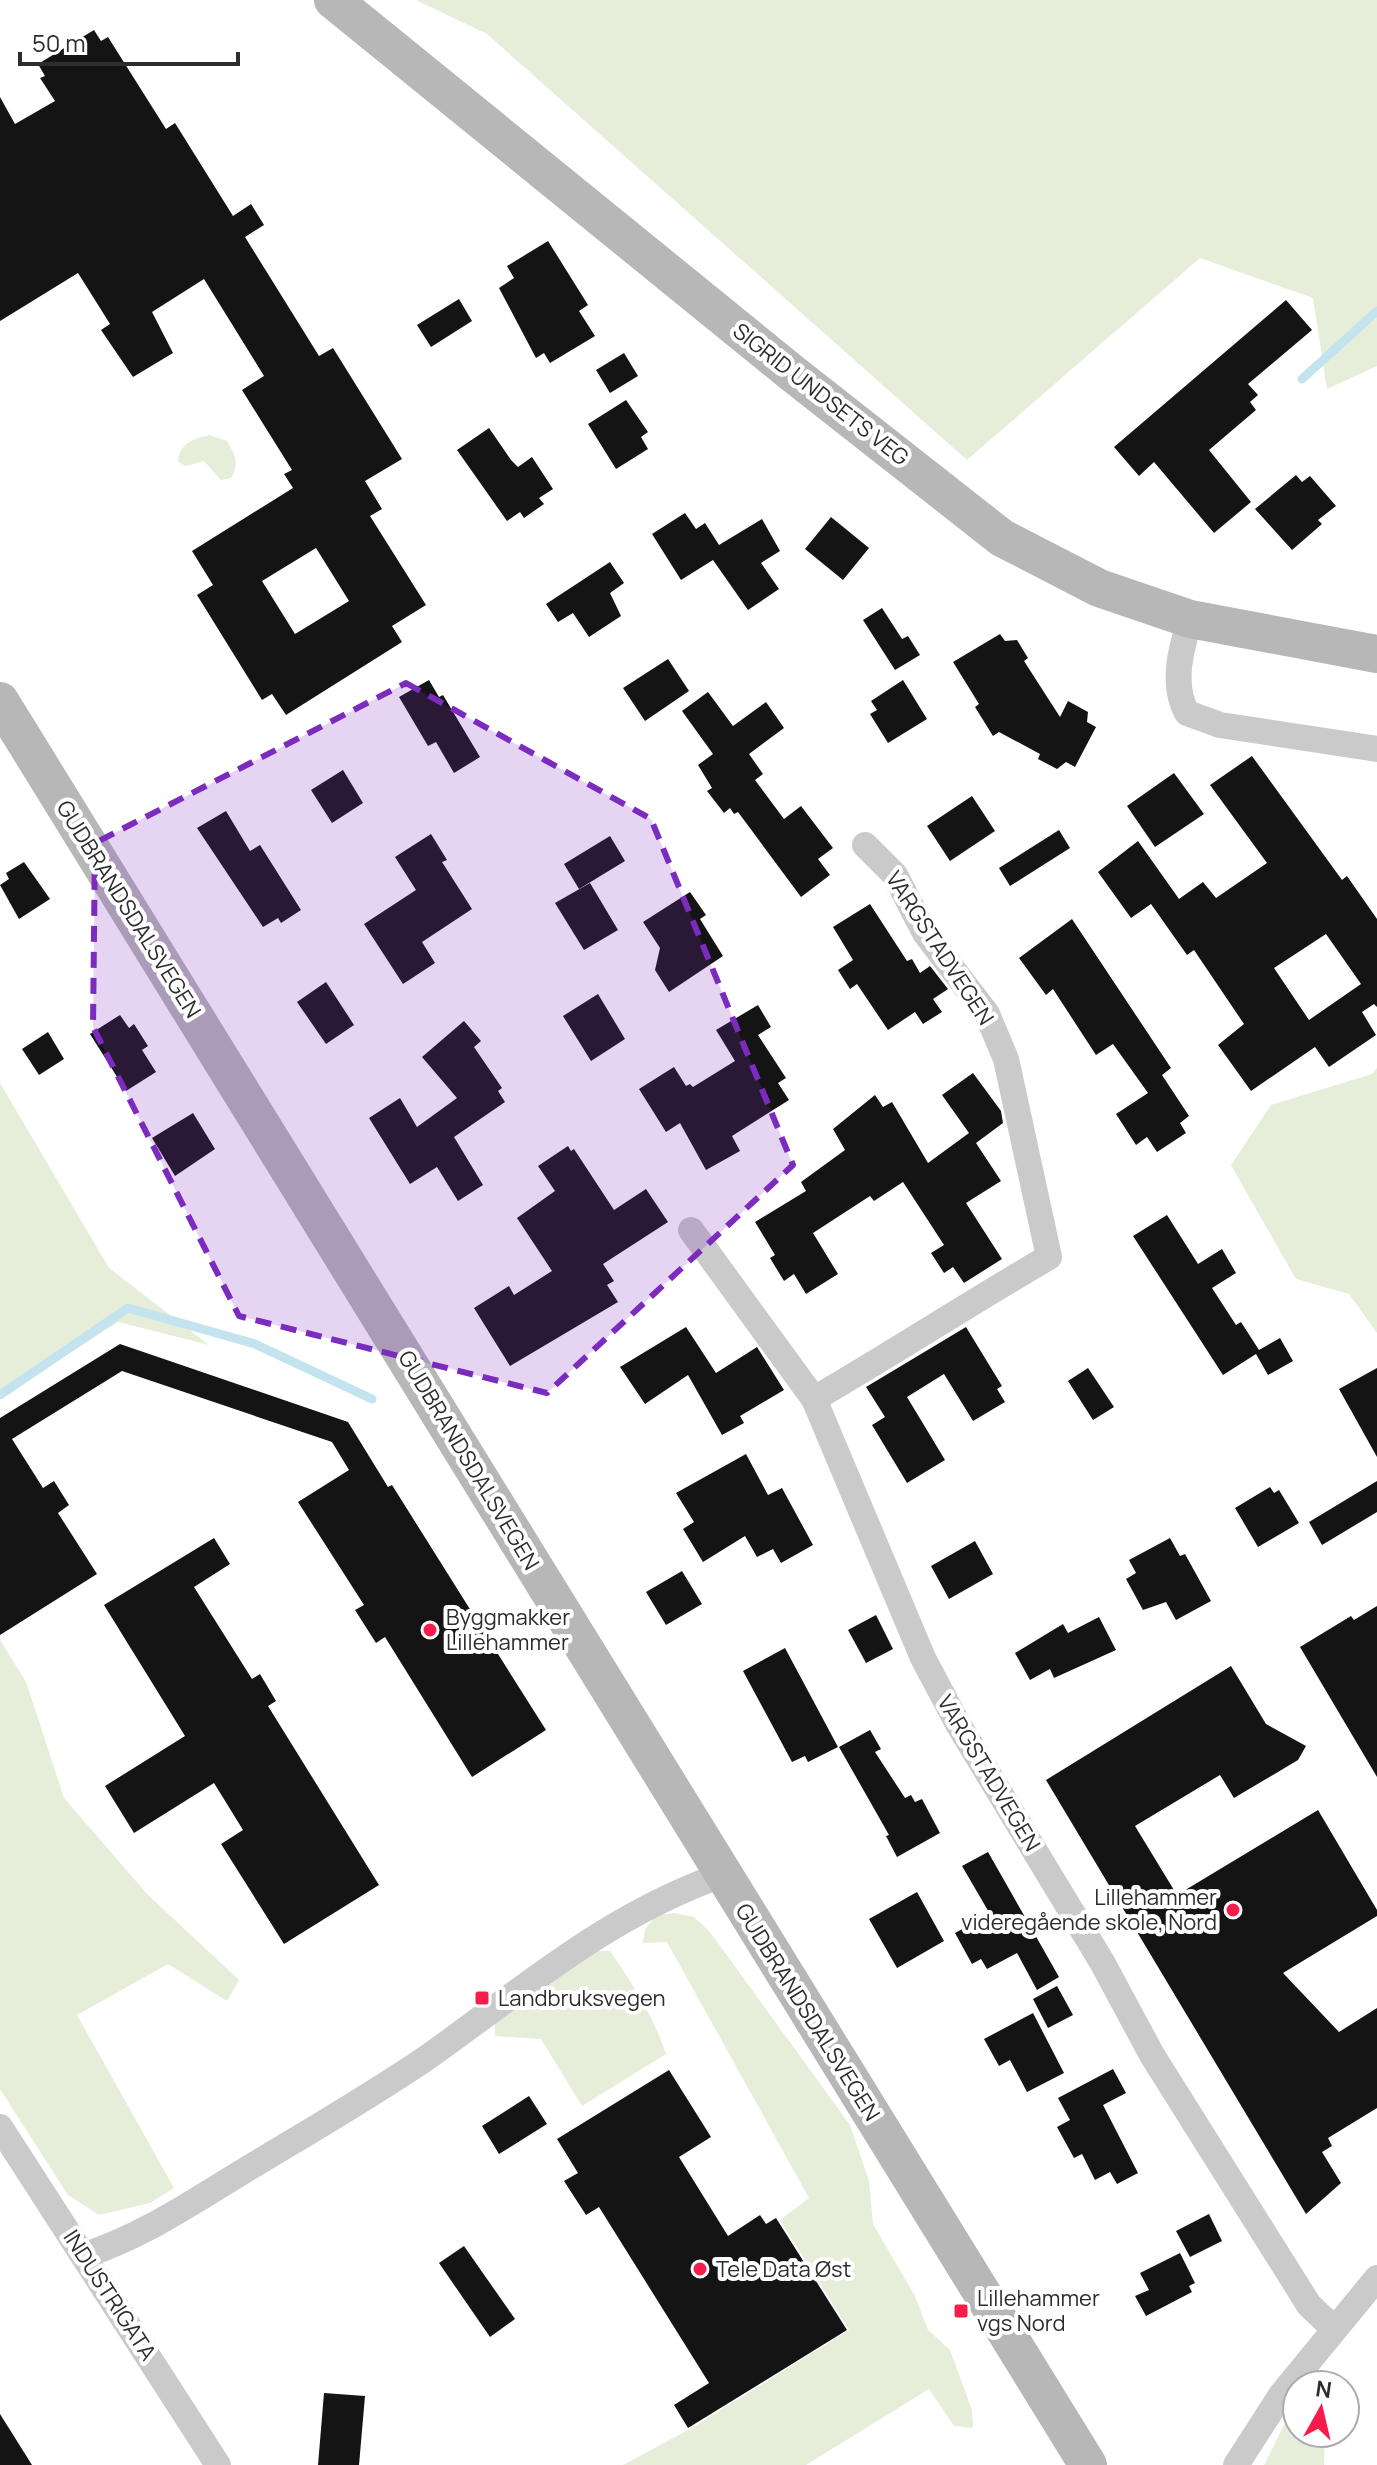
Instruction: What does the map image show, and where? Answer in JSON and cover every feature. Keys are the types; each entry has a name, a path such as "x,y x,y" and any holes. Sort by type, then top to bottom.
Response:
{"main road":[{"name":"SIGRID UNDSETS VEG","path":"333,0 792,373 1002,538 1099,588 1190,619 1377,654"},
{"name":"GUDBRANDSDALSVEGEN","path":"0,701 368,1294 722,1875 988,2298 1088,2465"}],"street":[{"path":"1190,619 1178,676 1179,698 1187,713 1220,725 1377,749"},
{"name":"VARGSTADVEGEN","path":"814,1399 890,1356 1049,1257 1006,1059 987,1014 925,933 895,875 865,845"},
{"name":"VARGSTADVEGEN","path":"691,1230 814,1399 923,1658 958,1724 1102,1962 1152,2055 1309,2305 1333,2328"},
{"path":"85,2255 172,2217 291,2145 403,2074 612,1925 670,1893 722,1875"},
{"name":"INDUSTRIGATA","path":"0,2127 218,2465"},
{"path":"1236,2465 1281,2395 1377,2278"}],"highlighted area":[{"path":"406,683 651,819 793,1165 547,1393 239,1316 93,1027 95,843"}],"green space":[{"path":"416,0 1377,0 1377,366 1327,389 1313,298 1200,258 967,460 487,34"},
{"path":"209,435 227,441 236,463 231,478 221,480 204,461 185,466 178,461 184,446"},
{"path":"1377,1068 1377,1333 1349,1294 1296,1279 1231,1165 1271,1105 1372,1074"},
{"path":"0,1083 109,1268 209,1345 118,1322 0,1398"},
{"path":"0,1640 26,1682 64,1798 147,1894 239,1980 227,2001 168,1964 77,2015 174,2188 150,2203 99,2215 68,2195 0,2089"},
{"path":"675,1913 694,1917 710,1932 850,2125 869,2181 873,2224 915,2296 928,2330 950,2350 972,2410 973,2428 954,2426 929,2389 806,2465 623,2465 690,2429 849,2330 780,2220 809,2198 667,1942 643,1943 645,1929 657,1915"},
{"path":"596,1951 610,1951 649,2014 666,2054 582,2106 541,2039 495,2036 495,2018"},
{"path":"1281,2431 1281,2449 1324,2449 1324,2465 1264,2465"}],"building":[{"path":"94,30 101,41 108,37 166,129 175,123 233,216 251,204 264,225 245,237 319,356 333,348 402,459 365,481 382,509 370,516 426,605 392,626 402,642 286,715 272,694 262,700 197,595 213,585 192,551 293,488 284,474 292,470 242,390 264,376 204,279 152,312 173,353 133,377 101,330 110,324 78,273 0,321 0,97 15,124 55,101 40,78 45,76 38,64","holes":["316,548 349,601 295,634 262,581"]},
{"path":"548,241 588,305 579,311 595,336 550,363 544,353 536,358 499,288 514,278 507,266"},
{"path":"459,299 472,321 431,347 417,325"},
{"path":"1286,300 1312,330 1248,384 1258,395 1250,402 1256,410 1209,450 1251,502 1214,533 1154,462 1139,476 1114,447"},
{"path":"624,353 638,376 610,393 596,370"},
{"path":"626,400 648,432 641,437 648,449 616,469 588,424"},
{"path":"489,428 518,467 532,457 553,489 539,498 544,504 524,518 520,512 507,521 457,450"},
{"path":"1296,475 1302,482 1310,476 1336,506 1318,520 1322,524 1292,550 1255,509"},
{"path":"685,513 696,529 705,523 719,545 762,519 780,551 761,563 779,589 748,610 713,560 681,580 652,534"},
{"path":"831,517 869,548 843,580 805,549"},
{"path":"610,562 624,583 610,593 621,616 589,637 573,613 558,622 546,604"},
{"path":"882,608 902,639 908,636 920,655 895,670 863,620"},
{"path":"1000,634 1005,641 1017,640 1028,658 1024,661 1060,717 1068,701 1088,712 1087,722 1096,727 1075,767 1066,762 1057,769 1038,759 1040,754 999,732 993,736 975,707 979,704 953,662"},
{"path":"668,659 689,691 645,721 623,688"},
{"path":"429,680 439,697 443,695 480,757 454,773 436,742 428,746 399,697"},
{"path":"903,680 927,719 888,743 870,714 877,710 871,701"},
{"path":"708,692 733,726 766,702 784,728 749,754 763,774 755,780 784,819 801,806 833,848 818,859 830,875 801,897 738,812 734,814 730,808 724,813 707,791 712,788 698,765 713,754 682,711"},
{"path":"1252,756 1342,880 1347,876 1377,919 1377,1007 1374,1004 1362,1012 1376,1035 1329,1067 1315,1047 1251,1091 1218,1045 1244,1024 1194,950 1187,955 1151,904 1131,918 1098,872 1138,841 1179,899 1203,882 1216,898 1267,863 1210,785","holes":["1326,934 1361,984 1309,1020 1274,968"]},
{"path":"343,770 363,803 332,823 311,790"},
{"path":"1174,773 1204,814 1155,847 1127,806"},
{"path":"972,796 995,831 950,861 927,826"},
{"path":"226,811 250,851 260,845 301,910 281,923 278,918 263,927 197,828"},
{"path":"1059,830 1070,848 1010,886 999,868"},
{"path":"431,834 447,860 442,862 472,909 422,942 435,963 403,984 364,924 416,890 395,857"},
{"path":"610,836 625,861 579,889 564,864"},
{"path":"24,862 50,899 19,919 0,885 9,879 6,873"},
{"path":"590,883 618,930 584,950 555,903"},
{"path":"690,892 706,915 700,919 723,956 669,992 655,970 660,948 643,922"},
{"path":"870,904 907,961 912,959 920,973 930,966 948,989 933,999 942,1012 923,1024 915,1012 888,1030 857,984 850,989 838,970 853,960 833,927"},
{"path":"1072,919 1171,1068 1162,1075 1189,1116 1180,1123 1186,1133 1157,1152 1147,1137 1136,1145 1116,1114 1148,1093 1113,1044 1096,1055 1053,989 1046,995 1019,958"},
{"path":"326,982 354,1025 326,1044 297,1002"},
{"path":"598,994 625,1039 591,1061 563,1016"},
{"path":"758,1005 771,1027 758,1035 786,1078 778,1083 789,1100 732,1136 740,1151 706,1170 680,1123 666,1132 639,1089 674,1067 686,1086 690,1084 693,1087 735,1061 716,1030"},
{"path":"120,1015 129,1028 134,1024 148,1046 142,1050 156,1072 126,1091 90,1034"},
{"path":"464,1021 481,1041 474,1047 502,1088 498,1091 505,1102 454,1137 483,1185 458,1201 437,1167 410,1184 369,1118 400,1098 417,1127 457,1098 422,1057"},
{"path":"48,1032 64,1059 39,1075 22,1049"},
{"path":"973,1073 1001,1111 1003,1123 976,1143 1001,1181 966,1203 1002,1259 964,1283 953,1267 944,1273 931,1253 944,1245 903,1182 874,1201 870,1196 813,1233 838,1274 806,1294 794,1274 784,1281 770,1258 775,1255 755,1222 806,1191 801,1182 845,1150 833,1129 875,1095 883,1107 892,1102 928,1163 969,1133 942,1095"},
{"path":"193,1113 215,1149 175,1176 152,1138"},
{"path":"568,1146 571,1151 574,1149 614,1210 646,1189 668,1222 603,1264 614,1281 607,1285 618,1302 510,1366 474,1308 509,1286 514,1295 552,1271 517,1218 555,1191 538,1166"},
{"path":"1167,1215 1198,1264 1222,1249 1236,1273 1212,1288 1236,1325 1241,1322 1259,1350 1280,1338 1293,1361 1268,1375 1256,1354 1223,1375 1133,1236"},
{"path":"686,1327 716,1373 757,1347 784,1390 740,1416 744,1423 722,1435 688,1375 645,1404 620,1367"},
{"path":"966,1327 1002,1386 997,1389 1005,1402 973,1421 944,1374 907,1397 945,1460 907,1483 872,1425 885,1417 866,1387"},
{"path":"120,1344 348,1422 388,1487 392,1485 473,1614 481,1616 479,1624 546,1730 472,1777 385,1637 376,1643 355,1610 364,1605 298,1502 349,1470 332,1442 122,1371 12,1439 43,1488 54,1481 69,1505 58,1513 97,1574 0,1635 0,1418"},
{"path":"1088,1368 1114,1407 1093,1420 1068,1381"},
{"path":"1377,1368 1377,1457 1339,1389"},
{"path":"746,1454 768,1495 782,1488 813,1545 781,1563 773,1549 757,1557 745,1536 703,1562 683,1529 694,1522 676,1493"},
{"path":"1377,1481 1377,1512 1322,1545 1309,1522"},
{"path":"1270,1487 1274,1493 1279,1490 1299,1523 1258,1547 1235,1508"},
{"path":"214,1538 230,1564 194,1587 252,1679 260,1674 276,1701 268,1706 379,1885 284,1944 221,1844 243,1830 214,1783 134,1833 105,1786 185,1736 104,1605"},
{"path":"1170,1538 1180,1556 1185,1554 1211,1601 1176,1620 1166,1602 1143,1610 1126,1579 1136,1573 1129,1560"},
{"path":"975,1541 993,1574 949,1599 931,1566"},
{"path":"682,1571 702,1604 666,1625 646,1592"},
{"path":"1377,1606 1377,1777 1300,1647 1351,1616 1354,1620"},
{"path":"876,1615 893,1649 866,1663 848,1630"},
{"path":"1099,1617 1116,1650 1054,1678 1050,1669 1030,1680 1015,1653 1063,1624 1068,1633"},
{"path":"785,1648 838,1747 808,1762 805,1756 792,1762 743,1671"},
{"path":"1231,1666 1266,1724 1306,1746 1298,1760 1234,1798 1220,1775 1135,1826 1177,1895 1318,1810 1377,1910 1377,1916 1283,1973 1339,2032 1377,2008 1377,2108 1328,2138 1332,2146 1322,2152 1341,2183 1306,2214 1046,1780"},
{"path":"870,1730 881,1749 875,1752 905,1798 911,1795 915,1802 922,1799 940,1833 897,1857 886,1836 889,1835 839,1747"},
{"path":"988,1852 1059,1977 1037,1990 1017,1953 987,1969 981,1959 972,1964 955,1933 990,1914 962,1866"},
{"path":"917,1892 944,1941 897,1968 869,1919"},
{"path":"1057,1986 1073,2015 1048,2028 1033,1999"},
{"path":"1033,2013 1064,2073 1027,2092 1010,2060 999,2066 984,2039"},
{"path":"1113,2069 1126,2093 1103,2105 1138,2173 1117,2184 1110,2172 1095,2180 1082,2154 1074,2158 1057,2127 1070,2120 1058,2098"},
{"path":"669,2070 711,2137 679,2157 728,2236 760,2215 766,2224 776,2218 847,2330 688,2428 674,2405 709,2383 599,2207 586,2215 564,2181 578,2173 557,2139"},
{"path":"529,2096 547,2124 499,2154 482,2126"},
{"path":"1209,2214 1222,2241 1190,2257 1176,2231"},
{"path":"464,2246 515,2319 490,2337 439,2263"},
{"path":"1180,2253 1195,2283 1189,2286 1192,2292 1146,2316 1135,2296 1149,2290 1140,2273"},
{"path":"324,2393 365,2396 359,2465 318,2465"},
{"path":"0,2414 32,2465 0,2465"}],"waterway":[{"path":"1302,379 1377,311"},
{"path":"0,1395 128,1308 255,1344 372,1399"}],"place":[{"name":"Byggmakker Lillehammer","path":"430,1630"},
{"name":"Lillehammer videregående skole, Nord","path":"1233,1910"},
{"name":"Landbruksvegen","path":"482,1998"},
{"name":"Tele Data Øst","path":"700,2269"},
{"name":"Lillehammer vgs Nord","path":"961,2311"}]}
